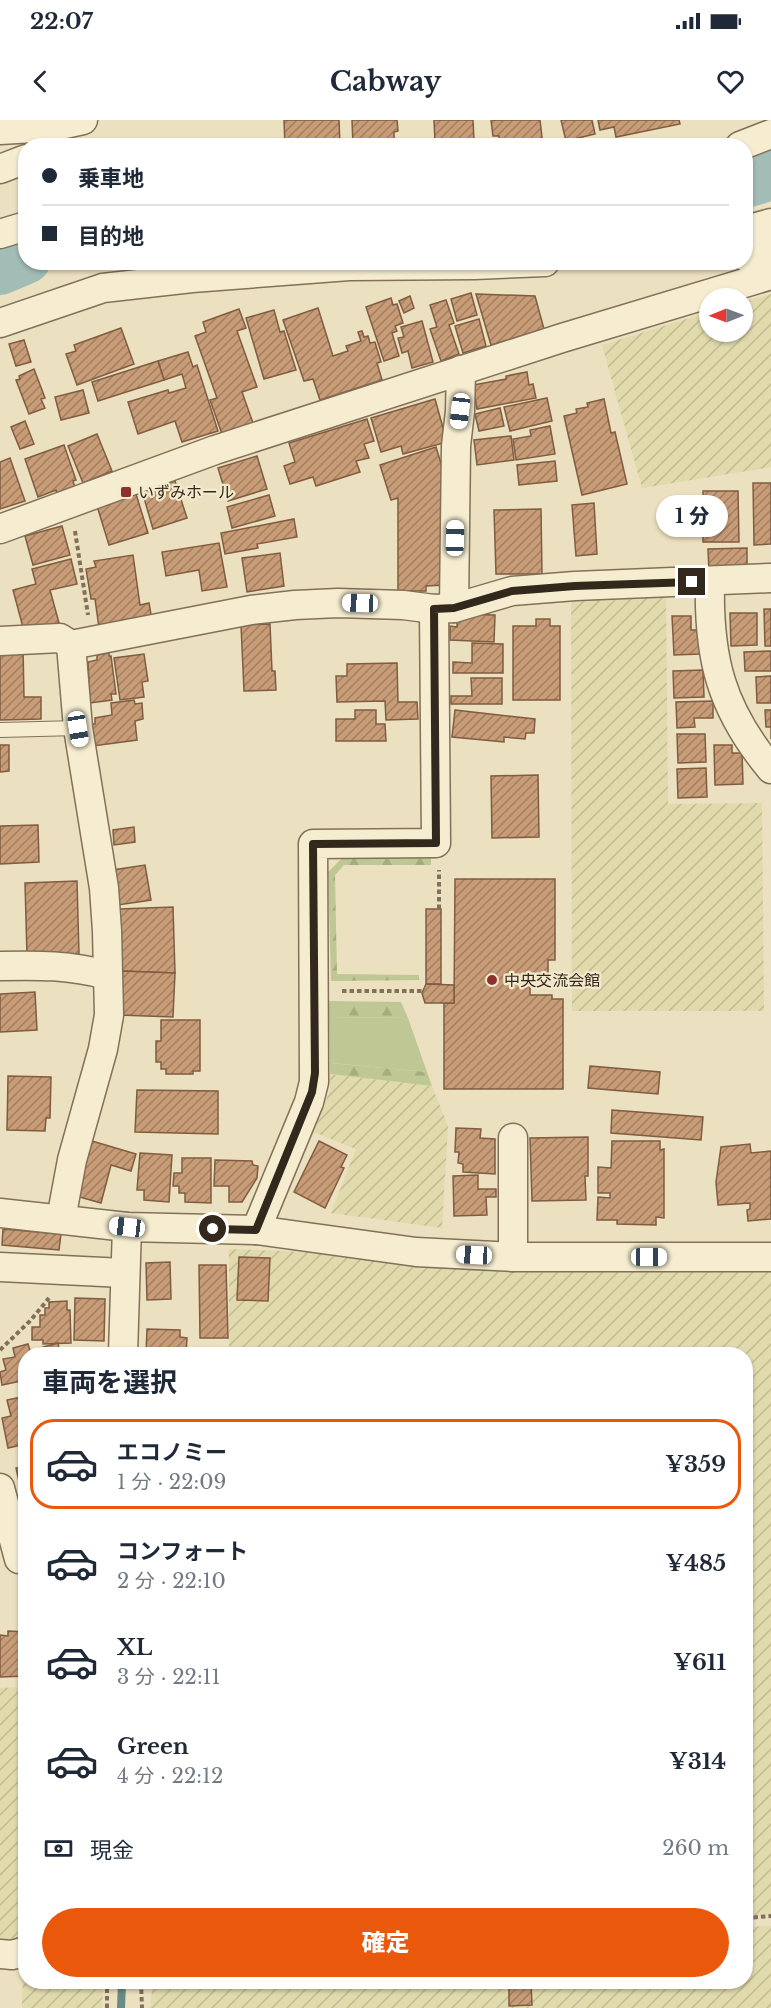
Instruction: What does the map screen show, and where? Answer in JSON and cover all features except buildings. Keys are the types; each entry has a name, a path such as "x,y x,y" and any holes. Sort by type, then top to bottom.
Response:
{"street":[{"path":"0,130 51,131 83,120"},
{"path":"753,141 771,134"},
{"path":"0,170 18,162"},
{"path":"753,228 771,223"},
{"path":"0,234 18,228"},
{"path":"753,254 771,247"},
{"path":"0,323 103,288 297,270"},
{"path":"728,288 738,270"},
{"path":"728,288 771,275"},
{"path":"0,529 215,450 699,296"},
{"path":"256,1230 312,1092 315,1073 313,844 436,843 444,608 460,411 461,370"},
{"path":"0,641 60,638 82,644 251,610 295,605 338,603 444,608 512,591 575,586 771,578"},
{"path":"710,581 709,615 712,645 722,687 738,725 771,769"},
{"path":"61,1219 72,1160 103,1049 109,1015 104,888 78,729 82,644"},
{"path":"0,966 35,965 81,968 107,975"},
{"path":"513,1138 513,1257"},
{"path":"0,1213 127,1227 256,1230 416,1252 513,1257 771,1257"},
{"path":"123,1347 127,1227"},
{"path":"0,1267 124,1273"},
{"path":"0,1488 18,1555"},
{"path":"0,1954 18,1953"}],"lane":[{"path":"0,730 78,729"}],"path":[{"path":"71,503 82,644"},
{"path":"436,843 439,859 439,909"},
{"path":"314,991 422,991"},
{"path":"0,1350 30,1321 50,1296 62,1270"},
{"path":"753,1917 771,1916"},
{"path":"106,2008 107,1989"},
{"path":"141,1989 142,2008"}],"shaded area":[{"path":"771,294 771,467 642,488 602,345 699,315 699,342 753,342 753,299"},
{"path":"666,593 668,804 762,803 764,1011 572,1011 571,596"},
{"path":"330,1074 432,1086 448,1126 442,1228 331,1213 356,1149 314,1132 330,1090"},
{"path":"229,1249 332,1253 396,1264 464,1270 771,1270 771,1914 753,1915 753,1347 229,1347"},
{"path":"18,1687 18,1938 0,1940 0,1688"},
{"path":"771,1926 771,2008 150,2008 152,1989 753,1989 753,1927"},
{"path":"22,1989 103,1989 102,2008 22,2008"}],"green space":[{"path":"431,858 431,865 344,865 335,875 337,974 419,975 419,980 331,981 328,872 341,859"},
{"path":"329,1001 401,1002 408,1018 329,1017"},
{"path":"329,1017 408,1018 427,1072 330,1063"},
{"path":"330,1063 427,1072 432,1086 330,1074"}],"waterway":[{"path":"753,181 771,175"},
{"path":"0,270 18,262"},
{"path":"121,2008 122,1989"}],"place":[{"name":"いずみホール","path":"126,492"},
{"name":"中央交流会館","path":"492,980"}],"route":[{"path":"213,1229 256,1230 312,1092 315,1073 313,844 436,843 434,609 454,608 512,591 575,586 692,582"}]}
